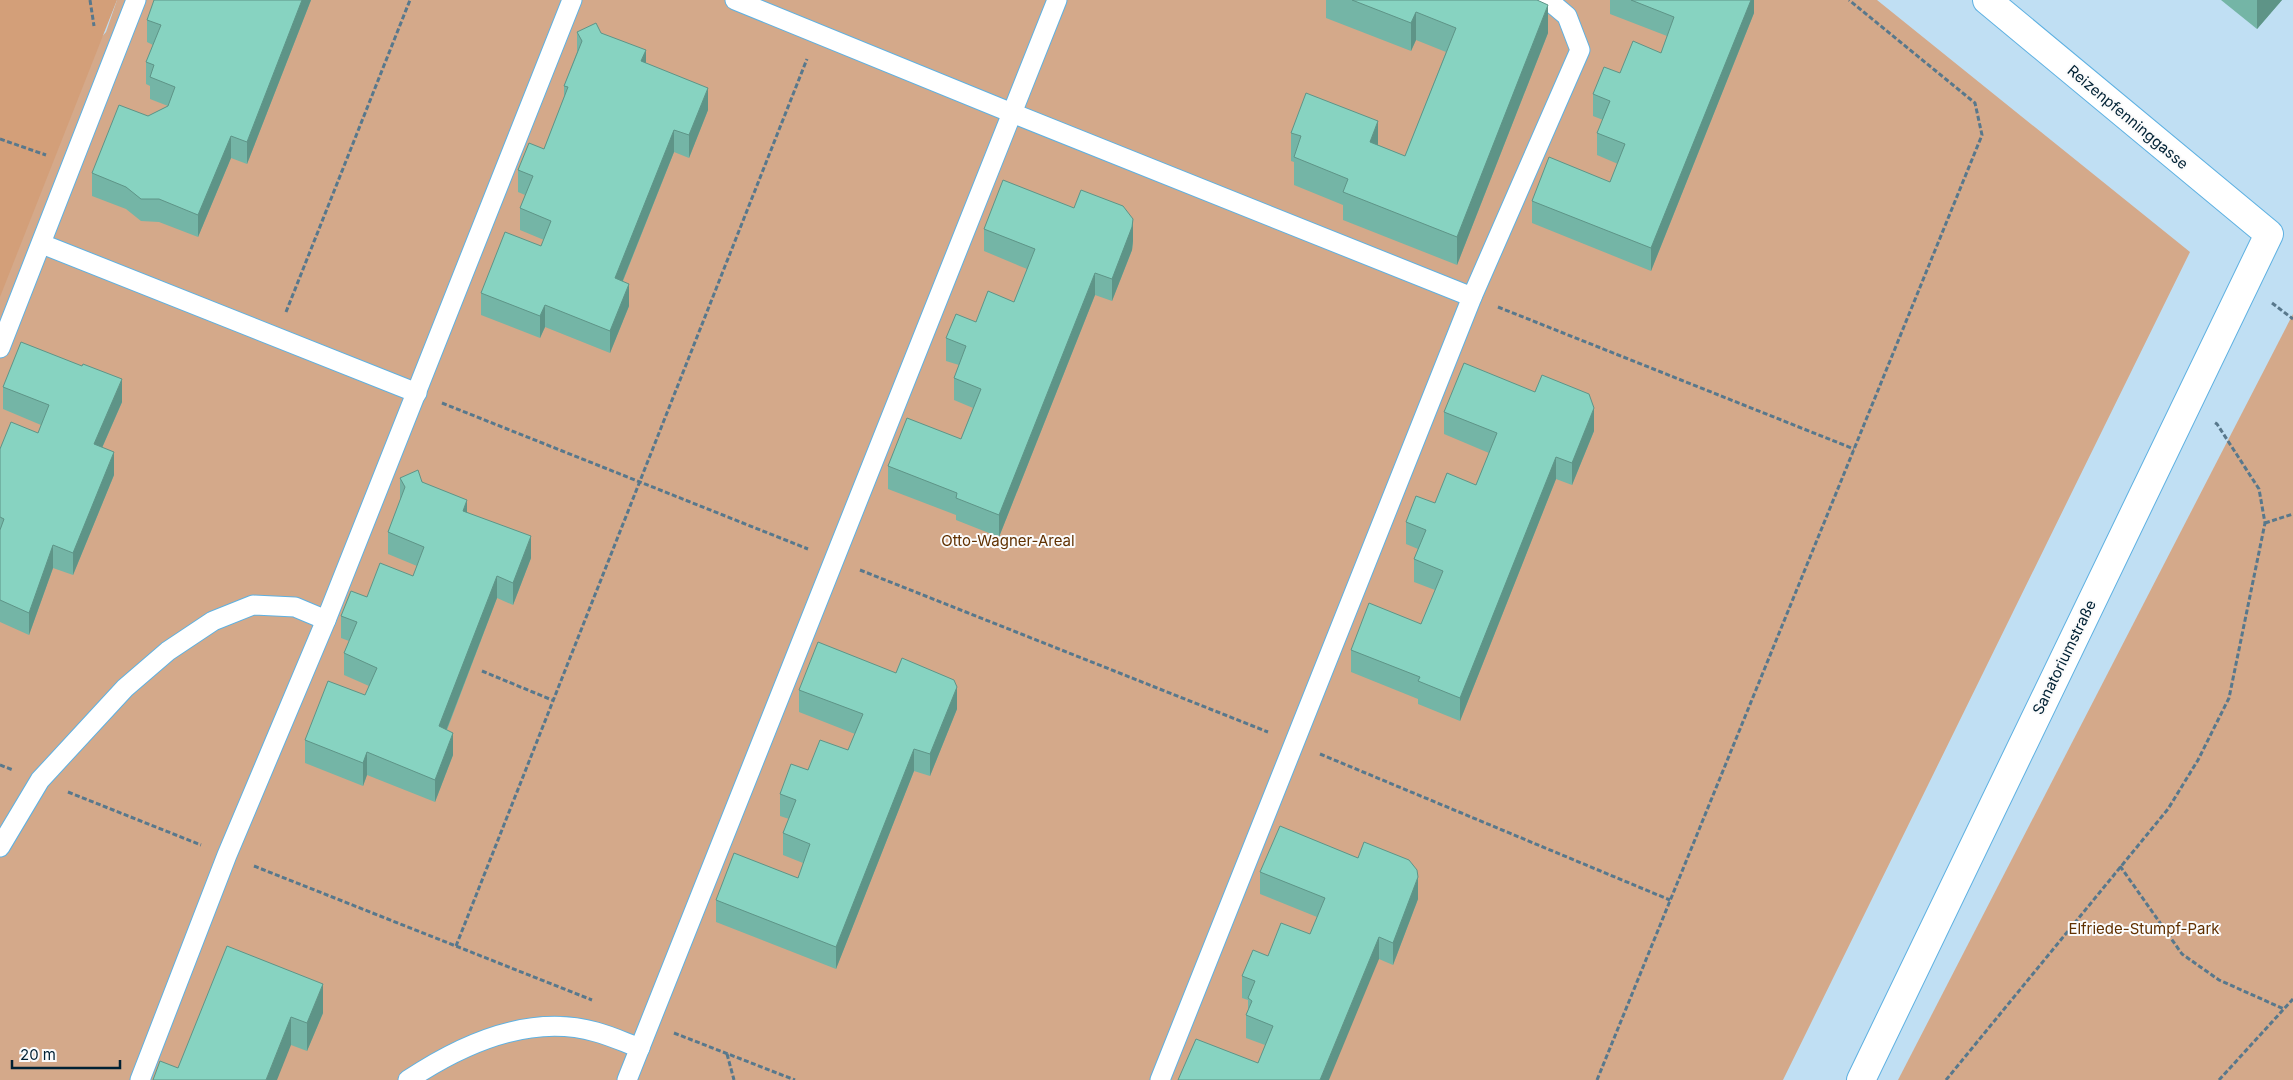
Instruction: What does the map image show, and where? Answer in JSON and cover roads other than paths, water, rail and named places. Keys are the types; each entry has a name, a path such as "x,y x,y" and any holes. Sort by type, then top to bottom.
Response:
{"street":[{"name":"Reizenpfenninggasse","path":"1987,0 2269,234"},
{"name":"Sanatoriumstraße","path":"1861,1080 2269,234"}],"lane":[{"path":"0,348 136,0"},
{"path":"140,1080 227,855 326,620 572,0"},
{"path":"735,0 1012,113 1472,296"},
{"path":"627,1080 1057,0"},
{"path":"1160,1080 1472,296 1580,50 1567,16 1548,0"},
{"path":"42,244 417,393"},
{"path":"0,847 40,780 125,688 168,651 213,621 253,605 295,607 326,620"},
{"path":"408,1080 436,1062 474,1044 515,1030 565,1026 596,1032 640,1048"}],"park label":[{"name":"Otto-Wagner-Areal","path":"1008,540"},
{"name":"Elfriede-Stumpf-Park","path":"2144,928"}]}
